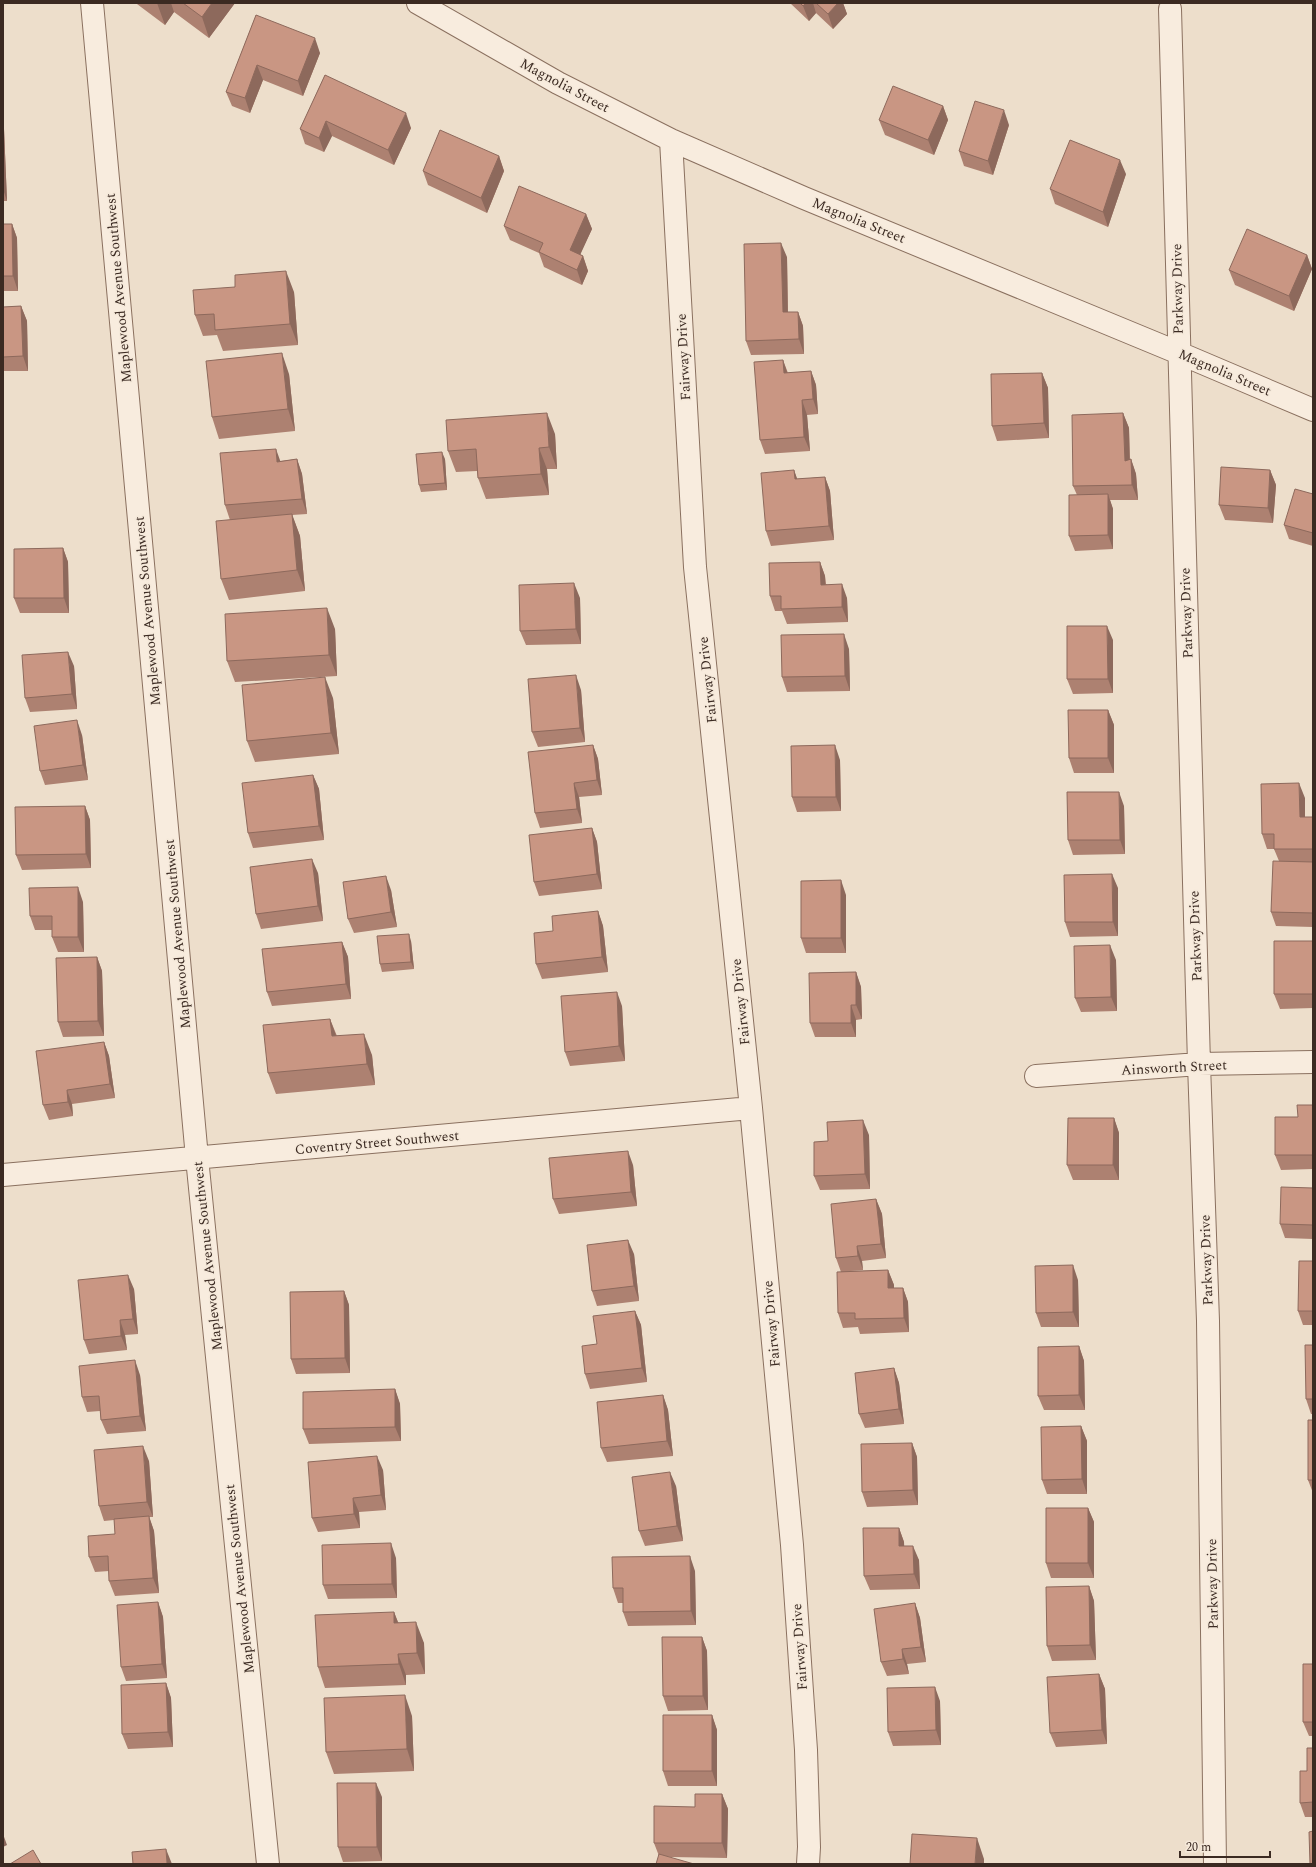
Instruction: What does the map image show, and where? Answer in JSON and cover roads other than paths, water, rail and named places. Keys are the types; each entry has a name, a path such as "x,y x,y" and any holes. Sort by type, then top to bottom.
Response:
{"street":[{"name":"Maplewood Avenue Southwest","path":"92,3 197,1158 268,1864"},
{"name":"Magnolia Street","path":"418,3 558,83 671,140 811,201 1313,410"},
{"name":"Parkway Drive","path":"1170,9 1199,1064 1208,1321 1215,1864"},
{"name":"Fairway Drive","path":"671,140 695,567 751,1108 792,1545 806,1750 809,1847 808,1864"},
{"name":"Ainsworth Street","path":"1036,1076 1199,1064 1313,1062"},
{"name":"Coventry Street Southwest","path":"3,1176 751,1108"}]}
